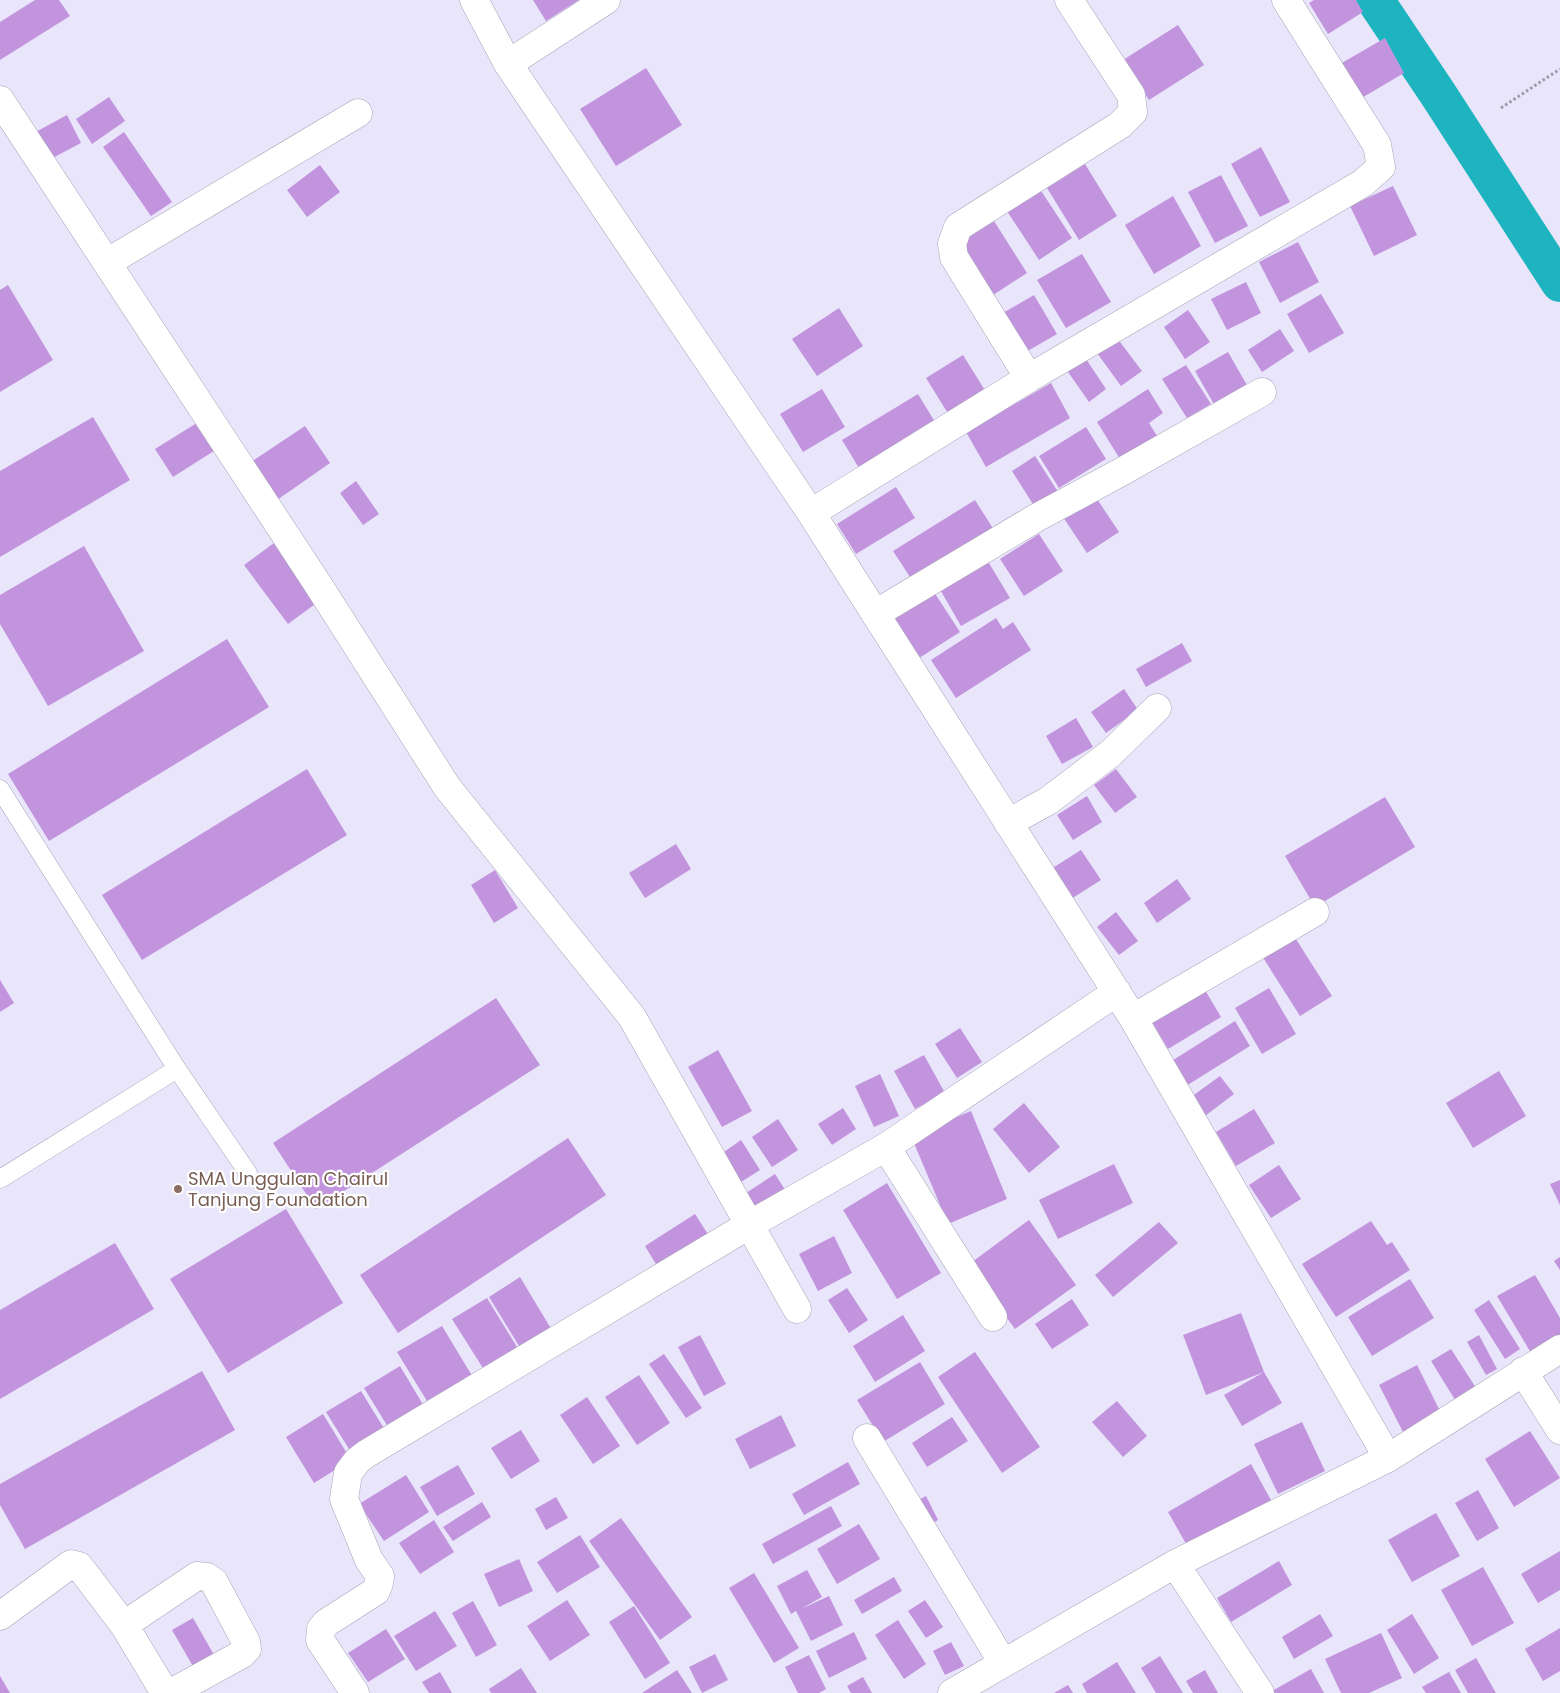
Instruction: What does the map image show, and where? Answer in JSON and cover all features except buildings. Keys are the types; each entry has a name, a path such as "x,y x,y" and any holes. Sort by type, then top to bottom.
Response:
{"street":[{"path":"474,0 508,64 811,513 1117,992 1388,1458"},
{"path":"508,64 606,0"},
{"path":"1028,378 954,256 952,244 958,227 1120,125 1133,112 1131,94 1069,0"},
{"path":"811,513 1028,378 1363,183 1381,167 1377,145 1286,0"},
{"path":"0,100 322,591 446,787 632,1017 797,1309"},
{"path":"108,262 358,113"},
{"path":"875,614 1036,518 1262,392"},
{"path":"1008,823 1048,801 1111,753 1157,708"},
{"path":"1133,1018 1315,912"},
{"path":"355,1693 320,1640 321,1629 326,1623 376,1590 379,1583 380,1576 369,1560 344,1499 348,1473 358,1461 366,1454 749,1225 886,1146 1117,992"},
{"path":"886,1146 993,1317"},
{"path":"952,1693 1175,1564 1388,1458 1560,1349"},
{"path":"1523,1372 1560,1430"},
{"path":"867,1438 1003,1663"},
{"path":"0,1616 71,1564 79,1566 124,1625 165,1693"},
{"path":"1175,1564 1260,1693"},
{"path":"124,1625 196,1576 207,1577 214,1582 246,1642 247,1649 242,1654 171,1693"}],"lane":[{"path":"0,789 177,1069 248,1173"},
{"path":"0,1179 177,1069"}],"path":[{"path":"1501,108 1560,70"}],"waterway":[{"path":"1375,0 1560,283"}],"place":[{"name":"SMA Unggulan Chairul Tanjung Foundation","path":"178,1189"}]}
